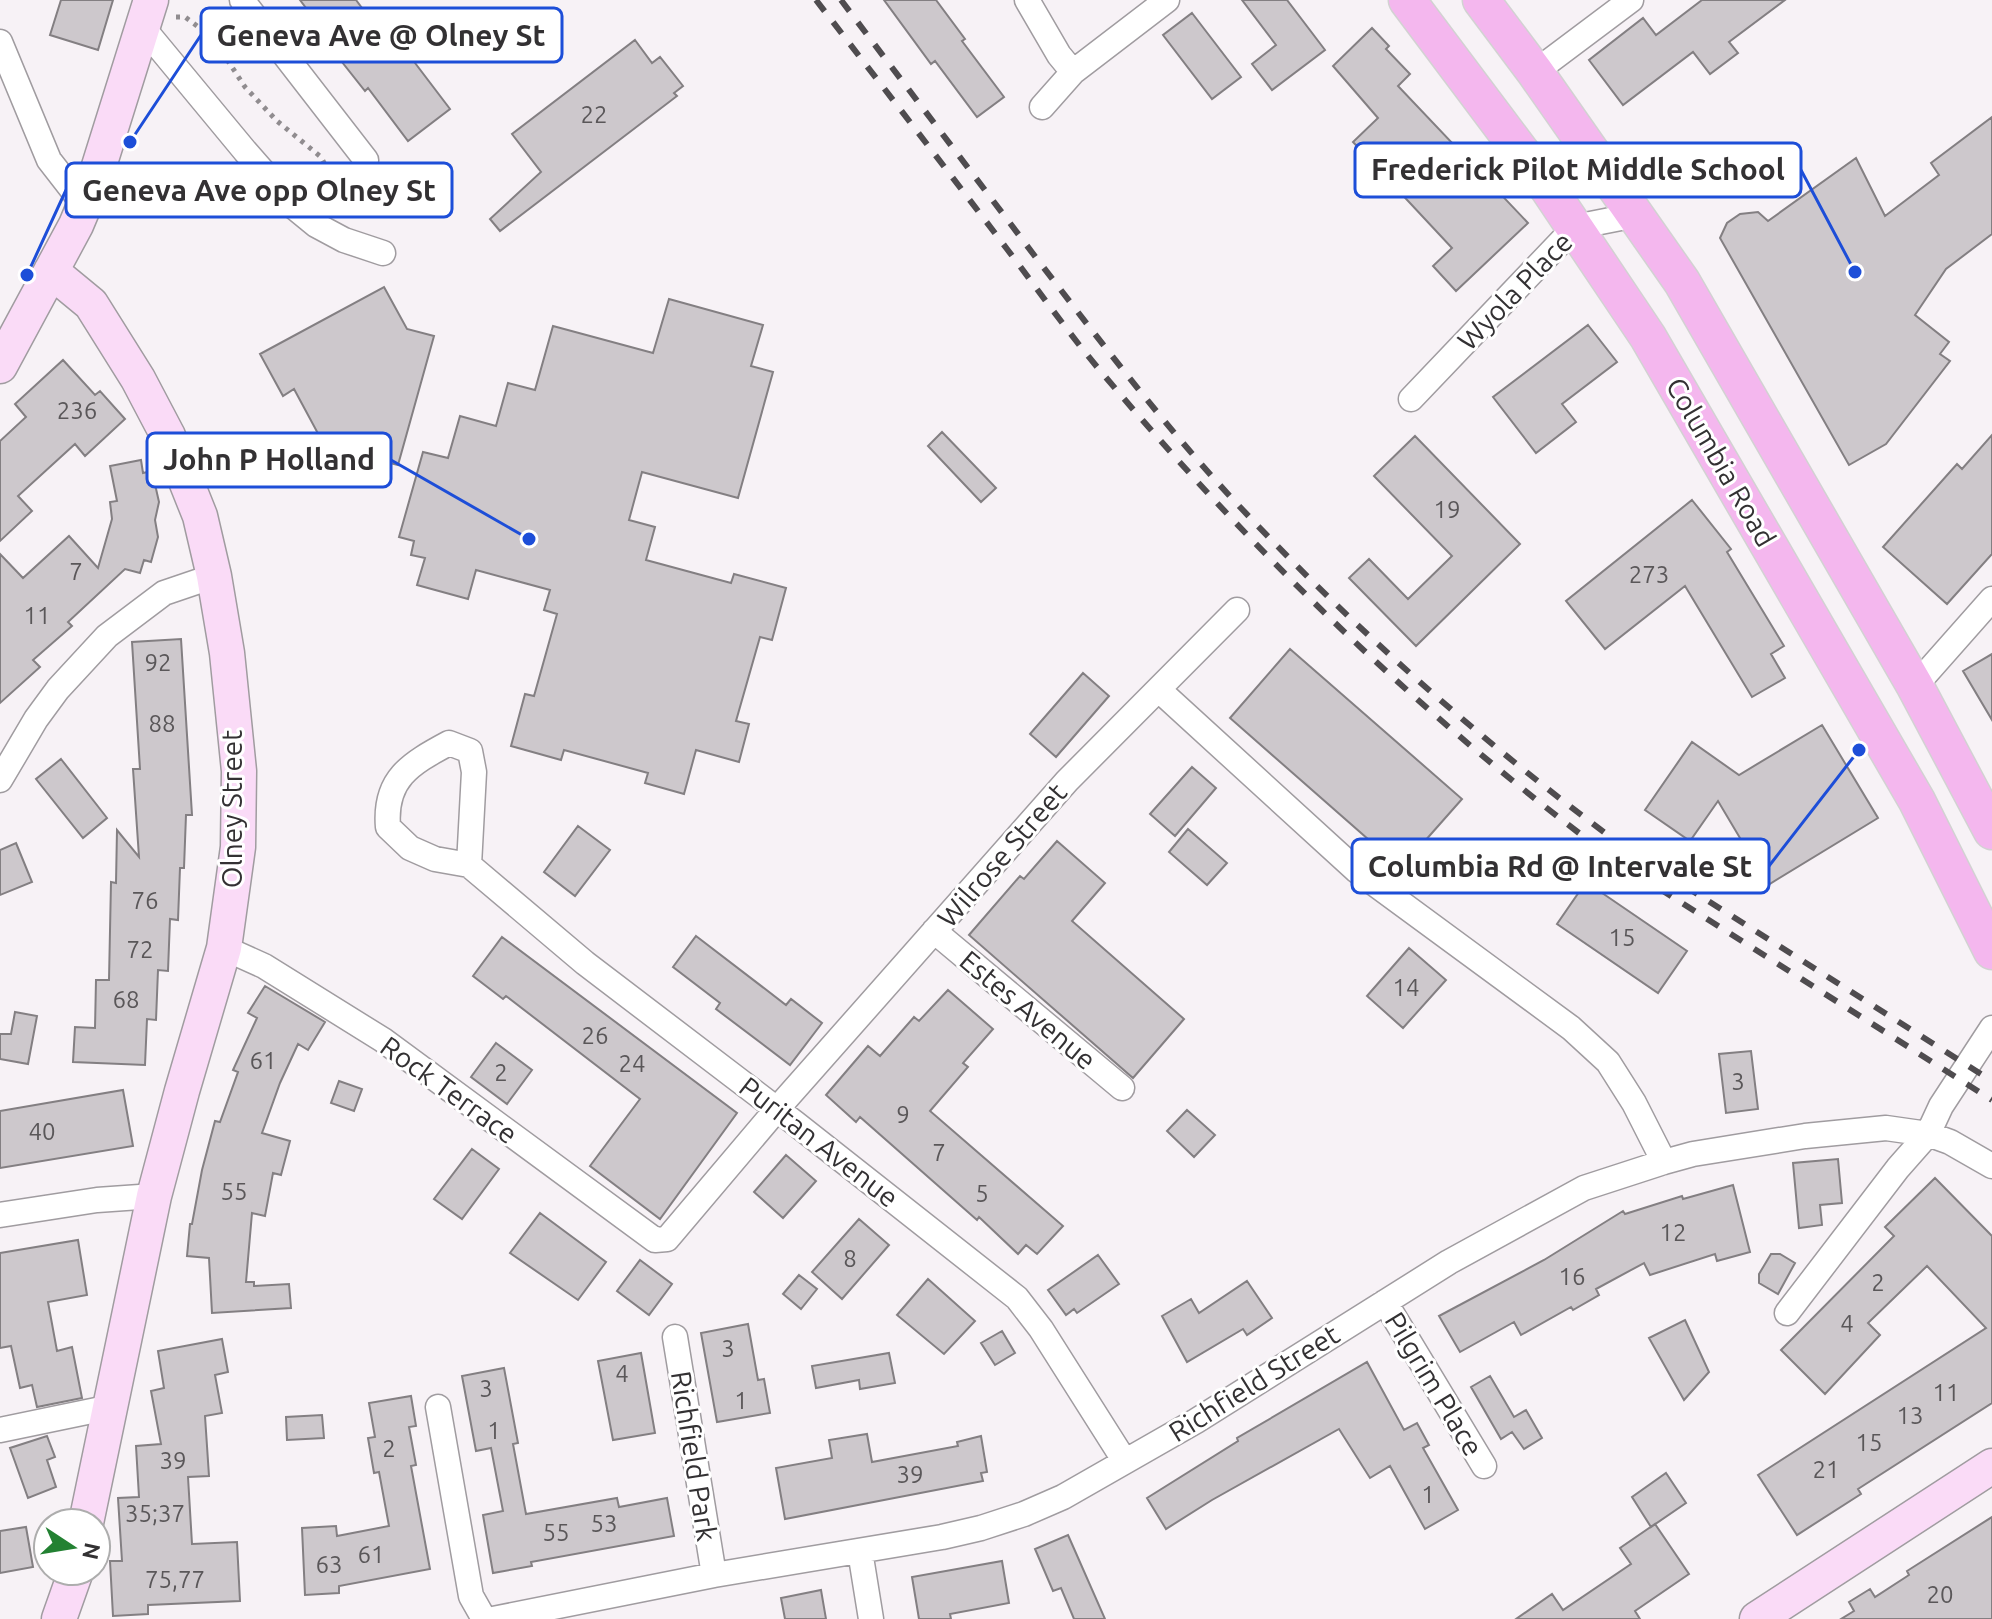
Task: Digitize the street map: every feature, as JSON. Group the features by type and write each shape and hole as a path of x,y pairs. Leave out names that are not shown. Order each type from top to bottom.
{"main road":[{"name":"Columbia Road","path":"1407,0 1575,227 1648,337 1724,463 1917,801 1992,951"},
{"name":"Columbia Road","path":"1481,0 1682,282 1915,686 1992,831"}],"street":[{"path":"242,0 366,160"},
{"path":"1027,0 1059,55 1073,72"},
{"path":"1042,107 1073,72 1167,0"},
{"path":"1535,72 1631,0"},
{"path":"0,366 84,205 157,15"},
{"path":"157,15 254,162 294,207 316,225 344,240 383,253"},
{"path":"0,42 49,160 84,205"},
{"name":"Wyola Place","path":"1411,399 1575,227 1636,215"},
{"name":"Olney Street","path":"51,271 91,304 138,379 168,436 200,516 227,653 239,771 238,847 224,948 154,1196 89,1507"},
{"path":"0,780 36,719 107,636 164,593 214,576"},
{"path":"1915,686 1992,599"},
{"name":"Wilrose Street","path":"667,1239 777,1109 1067,781 1237,610"},
{"path":"1159,690 1356,870 1571,1028 1608,1062 1634,1103 1664,1162"},
{"name":"Puritan Avenue","path":"469,865 474,772 470,751 449,743 409,768 394,785 386,805 388,827 410,848 435,859 469,865 585,963 1017,1298 1041,1329 1124,1460"},
{"name":"Estes Avenue","path":"934,931 1122,1088"},
{"name":"Rock Terrace","path":"224,948 264,966 383,1040 655,1240 667,1239"},
{"path":"1787,1313 1928,1134 1941,1106 1992,1028"},
{"name":"Richfield Street","path":"493,1619 714,1575 942,1537 1024,1514 1063,1497 1196,1421 1449,1262 1584,1188 1664,1162 1693,1154 1805,1136 1886,1128 1928,1134 1950,1142 1992,1166"},
{"path":"0,1215 97,1200 154,1196"},
{"name":"Pilgrim Place","path":"1385,1302 1484,1466"},
{"name":"Richfield Park","path":"675,1337 714,1575"},
{"path":"0,1430 111,1407"},
{"path":"438,1407 471,1596 484,1619"},
{"path":"1757,1619 1992,1466"},
{"path":"860,1551 871,1619"},
{"path":"59,1619 70,1587"}],"path":[{"path":"157,15 185,17 213,38 245,87 277,121 321,157 351,215 364,220"}],"building":[{"path":"61,0 113,0 98,50 50,35"},
{"path":"300,0 356,0 380,32 385,28 394,40 396,38 450,109 408,141 368,88 365,91 342,62 345,60"},
{"path":"884,0 936,0 1004,97 977,117 935,61 931,64"},
{"path":"1242,0 1287,0 1325,50 1272,90 1252,64 1276,45"},
{"path":"1702,0 1785,0 1729,42 1738,53 1710,74 1693,52 1623,105 1589,60 1643,18 1656,35"},
{"path":"1192,13 1241,77 1212,99 1163,35"},
{"path":"1372,28 1389,46 1386,49 1410,74 1398,86 1528,223 1456,291 1433,266 1452,248 1353,142 1378,118 1333,66"},
{"path":"635,40 652,63 660,57 683,86 674,93 677,96 500,231 490,219 541,172 512,134"},
{"path":"1992,117 1992,234 1946,269 1915,315 1949,342 1940,354 1950,361 1886,444 1849,465 1720,238 1727,223 1740,214 1758,212 1768,221 1856,158 1885,216 1939,175 1931,163"},
{"path":"384,287 407,329 434,336 398,465 359,455 336,467 294,389 283,396 260,354"},
{"path":"669,299 763,325 751,366 773,372 738,498 642,472 629,520 655,527 646,560 731,583 734,574 786,588 772,640 760,637 736,721 749,724 739,762 696,750 684,794 645,783 648,773 564,750 561,760 511,746 525,694 534,696 557,614 544,610 550,590 476,570 468,599 417,585 425,558 411,555 414,541 399,537 423,452 448,458 460,416 496,426 508,383 535,390 553,326 653,353"},
{"path":"1588,325 1617,362 1562,404 1576,422 1536,453 1493,397"},
{"path":"63,360 95,395 100,391 125,419 85,456 75,444 18,496 32,511 0,541 0,441 26,417 15,404"},
{"path":"942,432 996,488 981,502 928,446"},
{"path":"1992,435 1992,554 1947,604 1883,547 1957,464 1962,469"},
{"path":"1415,436 1520,544 1416,646 1349,578 1369,559 1408,599 1452,556 1374,476"},
{"path":"141,460 143,473 152,471 159,502 155,520 158,537 151,562 144,560 140,573 125,569 68,622 72,626 33,660 40,667 0,703 0,554 23,578 69,536 98,568 112,519 110,502 117,501 110,466"},
{"path":"1692,500 1731,549 1727,552 1784,646 1771,654 1785,678 1752,697 1685,586 1605,649 1566,601"},
{"path":"181,639 192,815 186,815 178,920 170,919 168,971 158,970 156,1020 147,1019 145,1065 73,1062 75,1027 95,1028 96,980 109,980 111,882 116,883 117,830 139,857 133,769 140,769 132,642"},
{"path":"1290,649 1462,799 1401,868 1230,718"},
{"path":"1992,654 1992,720 1963,671"},
{"path":"1083,673 1109,696 1056,757 1030,734"},
{"path":"1822,725 1878,818 1768,885 1718,801 1690,841 1645,810 1692,742 1739,775"},
{"path":"61,759 107,818 83,838 36,779"},
{"path":"1192,767 1216,788 1175,836 1150,814"},
{"path":"578,826 610,850 575,896 544,872"},
{"path":"1188,829 1227,863 1207,885 1169,852"},
{"path":"1057,841 1105,883 1072,921 1184,1019 1133,1078 969,935 1020,876 1024,879"},
{"path":"16,843 32,882 0,895 0,850"},
{"path":"1586,882 1687,951 1658,993 1557,924"},
{"path":"696,936 786,1005 791,999 822,1023 790,1065 716,1009 720,1003 673,967"},
{"path":"502,937 737,1113 660,1219 590,1166 640,1099 506,996 503,999 473,976"},
{"path":"1409,948 1446,980 1403,1028 1367,996"},
{"path":"265,986 325,1022 308,1050 298,1044 280,1083 262,1133 290,1141 281,1175 273,1173 265,1216 252,1213 246,1282 254,1282 254,1286 289,1284 291,1308 212,1313 209,1258 187,1256 190,1224 215,1121 220,1122 238,1072 233,1070 257,1018 248,1013"},
{"path":"948,990 993,1029 963,1063 968,1067 930,1111 1063,1226 1037,1254 1026,1245 1018,1254 979,1217 977,1220 860,1117 856,1122 826,1095 868,1046 880,1056 914,1017 919,1021"},
{"path":"15,1012 37,1016 28,1064 0,1059 0,1034 11,1034"},
{"path":"496,1043 532,1070 507,1104 471,1077"},
{"path":"1751,1051 1758,1109 1726,1113 1719,1054"},
{"path":"339,1081 362,1089 354,1111 331,1103"},
{"path":"123,1090 133,1146 0,1168 0,1111"},
{"path":"1187,1110 1215,1135 1194,1157 1167,1131"},
{"path":"472,1149 499,1169 462,1219 434,1199"},
{"path":"786,1155 816,1181 783,1218 754,1192"},
{"path":"1838,1159 1842,1203 1820,1205 1822,1225 1799,1228 1793,1163"},
{"path":"1935,1178 1992,1236 1992,1403 1858,1489 1861,1494 1797,1535 1758,1475 1986,1328 1927,1266 1868,1323 1880,1335 1825,1394 1781,1350 1894,1236 1885,1227"},
{"path":"1733,1185 1750,1252 1717,1261 1715,1254 1650,1275 1644,1263 1596,1289 1599,1295 1573,1310 1571,1307 1521,1335 1514,1322 1460,1352 1439,1316 1544,1260 1623,1211 1625,1214 1682,1196 1683,1199"},
{"path":"540,1213 606,1262 578,1300 510,1253"},
{"path":"859,1219 889,1245 842,1299 812,1272"},
{"path":"78,1240 87,1295 48,1302 57,1351 72,1347 82,1398 37,1407 32,1385 20,1388 11,1346 0,1348 0,1253"},
{"path":"1771,1254 1780,1254 1795,1263 1778,1294 1759,1283 1759,1274"},
{"path":"1098,1255 1119,1284 1077,1313 1074,1309 1066,1315 1048,1290"},
{"path":"640,1260 672,1284 649,1315 617,1291"},
{"path":"799,1275 817,1289 801,1309 783,1294"},
{"path":"928,1279 975,1321 944,1354 897,1315"},
{"path":"1247,1281 1272,1318 1247,1335 1243,1329 1187,1362 1162,1316 1191,1299 1199,1313"},
{"path":"1685,1320 1709,1372 1684,1400 1649,1338"},
{"path":"748,1324 758,1380 764,1379 770,1413 717,1422 701,1333"},
{"path":"1002,1331 1015,1353 995,1365 981,1343"},
{"path":"222,1339 228,1372 215,1375 222,1413 205,1416 209,1476 188,1477 192,1544 237,1542 240,1601 148,1605 148,1614 113,1616 112,1561 122,1561 118,1498 139,1497 136,1446 161,1444 151,1391 164,1388 158,1351"},
{"path":"641,1353 655,1433 613,1440 598,1361"},
{"path":"889,1353 895,1383 860,1389 859,1380 816,1388 812,1366"},
{"path":"1367,1362 1404,1430 1417,1423 1429,1445 1423,1448 1458,1510 1425,1529 1390,1466 1370,1478 1339,1429 1166,1529 1147,1498 1238,1441 1237,1438"},
{"path":"504,1368 518,1443 513,1444 526,1514 617,1498 619,1507 667,1498 674,1536 531,1562 532,1566 493,1573 483,1515 503,1511 491,1448 476,1451 462,1376"},
{"path":"1490,1376 1514,1417 1526,1410 1542,1438 1524,1449 1512,1432 1501,1439 1471,1387"},
{"path":"411,1396 416,1426 409,1427 416,1465 411,1466 430,1569 339,1586 339,1593 305,1595 302,1528 336,1526 337,1536 389,1526 379,1472 374,1473 368,1438 375,1437 369,1403"},
{"path":"322,1415 324,1438 287,1440 286,1417"},
{"path":"867,1434 872,1462 958,1446 957,1442 981,1436 987,1472 981,1473 983,1481 785,1519 776,1468 832,1458 829,1440"},
{"path":"47,1436 55,1457 47,1460 56,1487 28,1498 10,1448"},
{"path":"1666,1473 1686,1503 1651,1527 1632,1497"},
{"path":"1992,1517 1992,1619 1841,1619 1854,1611 1849,1602 1870,1589 1875,1597 1909,1575 1907,1571"},
{"path":"1655,1524 1689,1574 1635,1611 1640,1619 1516,1619 1552,1594 1563,1610 1631,1564 1620,1548"},
{"path":"26,1527 32,1567 0,1573 0,1531"},
{"path":"1068,1535 1105,1619 1074,1619 1061,1588 1053,1591 1035,1549"},
{"path":"1002,1561 1009,1603 950,1614 951,1619 919,1619 912,1577"},
{"path":"821,1590 826,1619 785,1619 781,1598"}],"railway":[{"path":"816,0 1103,374 1221,507 1346,634 1479,753 1619,863 1992,1100"},
{"path":"841,0 1160,415 1240,507 1378,644 1475,730 1628,850 1992,1081"}],"place":[{"name":"Geneva Ave @ Olney St","path":"130,142"},
{"name":"Frederick Pilot Middle School","path":"1855,272"},
{"name":"Geneva Ave opp Olney St","path":"27,275"},
{"name":"John P Holland","path":"529,539"},
{"name":"Columbia Rd @ Intervale St","path":"1859,750"}]}
